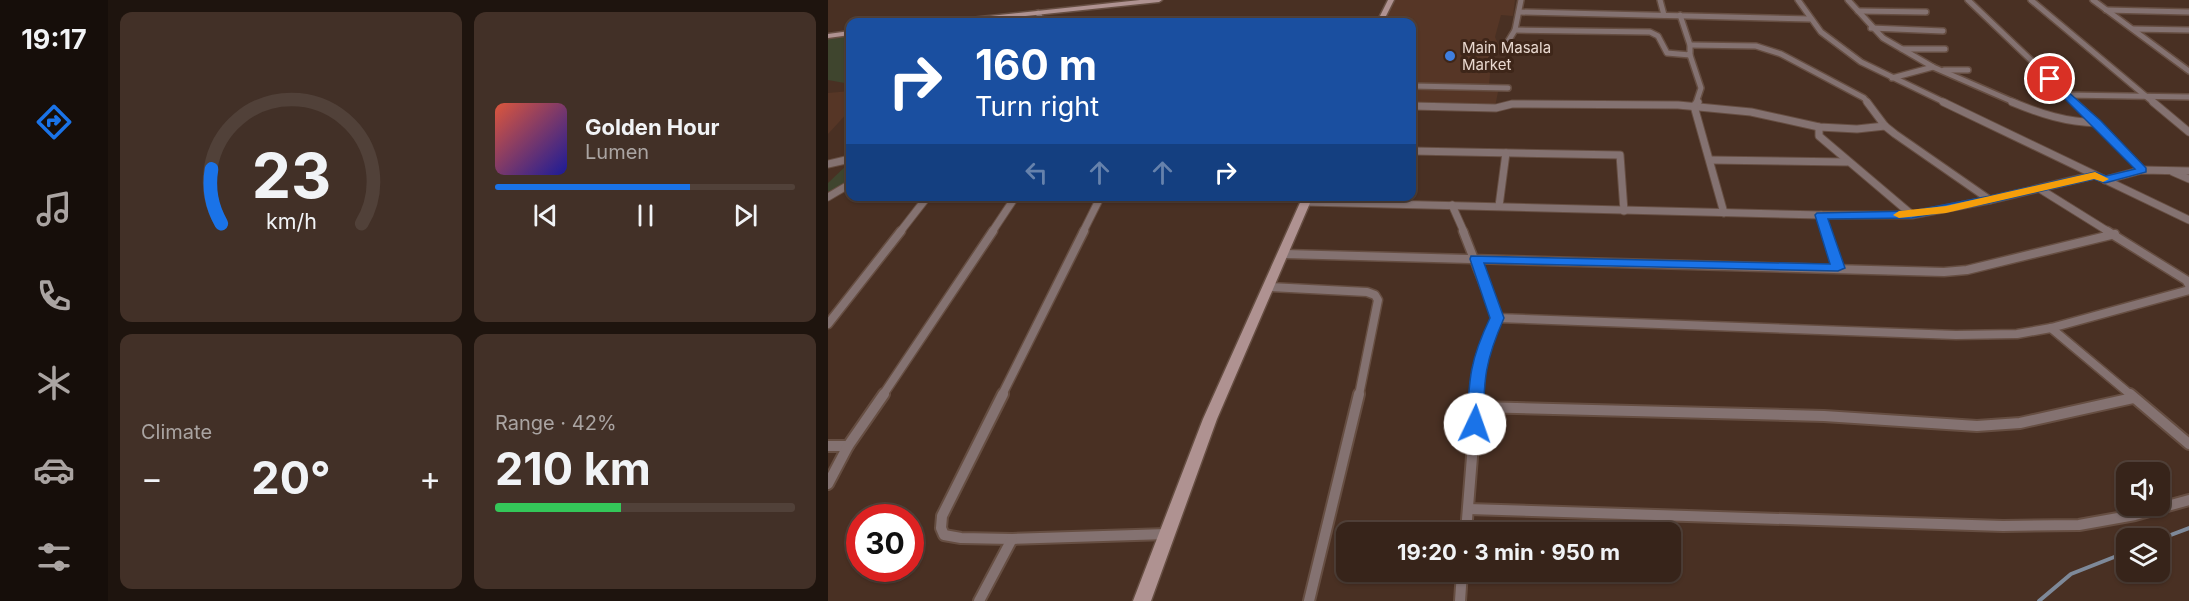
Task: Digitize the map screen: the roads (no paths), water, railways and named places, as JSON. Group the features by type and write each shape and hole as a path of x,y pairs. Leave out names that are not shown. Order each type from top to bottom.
{"street":[{"path":"990,18 1123,2 1159,0"},
{"path":"1382,18 1390,0"},
{"path":"1504,48 1515,30 1521,0"},
{"path":"1660,0 1664,15"},
{"path":"1798,0 1810,19 1844,50 1892,78 2189,220"},
{"path":"1848,0 1871,28 1899,49 1933,67 2041,114 2073,122 2097,123"},
{"path":"1968,0 2097,123 2142,170"},
{"path":"2031,0 2189,132"},
{"path":"2093,0 2189,71"},
{"path":"2106,10 2189,12"},
{"path":"1858,11 1926,12"},
{"path":"1519,12 1810,19"},
{"path":"1038,13 1041,18"},
{"path":"1680,15 1702,91 1699,102 1695,106"},
{"path":"1871,28 1943,30"},
{"path":"2133,29 2187,32"},
{"path":"1515,30 1650,32 1658,36 1667,53 1690,55"},
{"path":"828,36 846,34"},
{"path":"1690,45 1756,46 1781,54 1864,98 1885,126 1990,200"},
{"path":"1899,49 1945,49"},
{"path":"1892,78 1933,67"},
{"path":"1941,70 1968,70"},
{"path":"1416,86 1508,88"},
{"path":"2066,95 2189,97"},
{"path":"1416,106 1496,108 1512,104 1695,106 1751,112 1819,127 1857,129 1885,126"},
{"path":"1695,106 1724,213"},
{"path":"1819,127 1820,136 1847,162 1912,214"},
{"path":"1416,151 1620,155 1624,211"},
{"path":"1498,207 1506,153"},
{"path":"828,164 846,160"},
{"path":"1710,160 1847,162"},
{"path":"2105,180 2142,170 2189,171"},
{"path":"2170,170 2189,179"},
{"path":"1336,201 1624,211 1821,215 1912,214 1990,200 2095,175"},
{"path":"828,197 846,186"},
{"path":"2040,189 2115,234 2186,280 2189,285"},
{"path":"828,324 924,201"},
{"path":"828,484 848,446 1013,201"},
{"path":"1099,201 942,516 941,528 944,535 1012,539 1167,534"},
{"path":"1142,601 1210,419 1307,201"},
{"path":"1452,205 1476,259 1497,318 1483,349 1477,376 1477,407 1467,522"},
{"path":"1821,215 1838,268"},
{"path":"1285,254 1944,272 1967,270 2115,234"},
{"path":"1268,287 1367,292 1375,295 1378,300 1366,365 1309,601"},
{"path":"1497,318 1956,335 2017,334 2051,328 2186,294"},
{"path":"2051,328 2189,444"},
{"path":"1477,407 1824,416 1977,426 2020,423 2133,398"},
{"path":"828,446 848,446"},
{"path":"1468,509 2003,526 2079,525 2135,515 2189,500"},
{"path":"978,601 1012,539"},
{"path":"1460,601 1461,582"}],"waterway":[{"path":"2170,535 2189,528"},
{"path":"2039,601 2071,574 2116,556"}],"place":[{"name":"Main Masala Market","path":"1450,56"}]}
